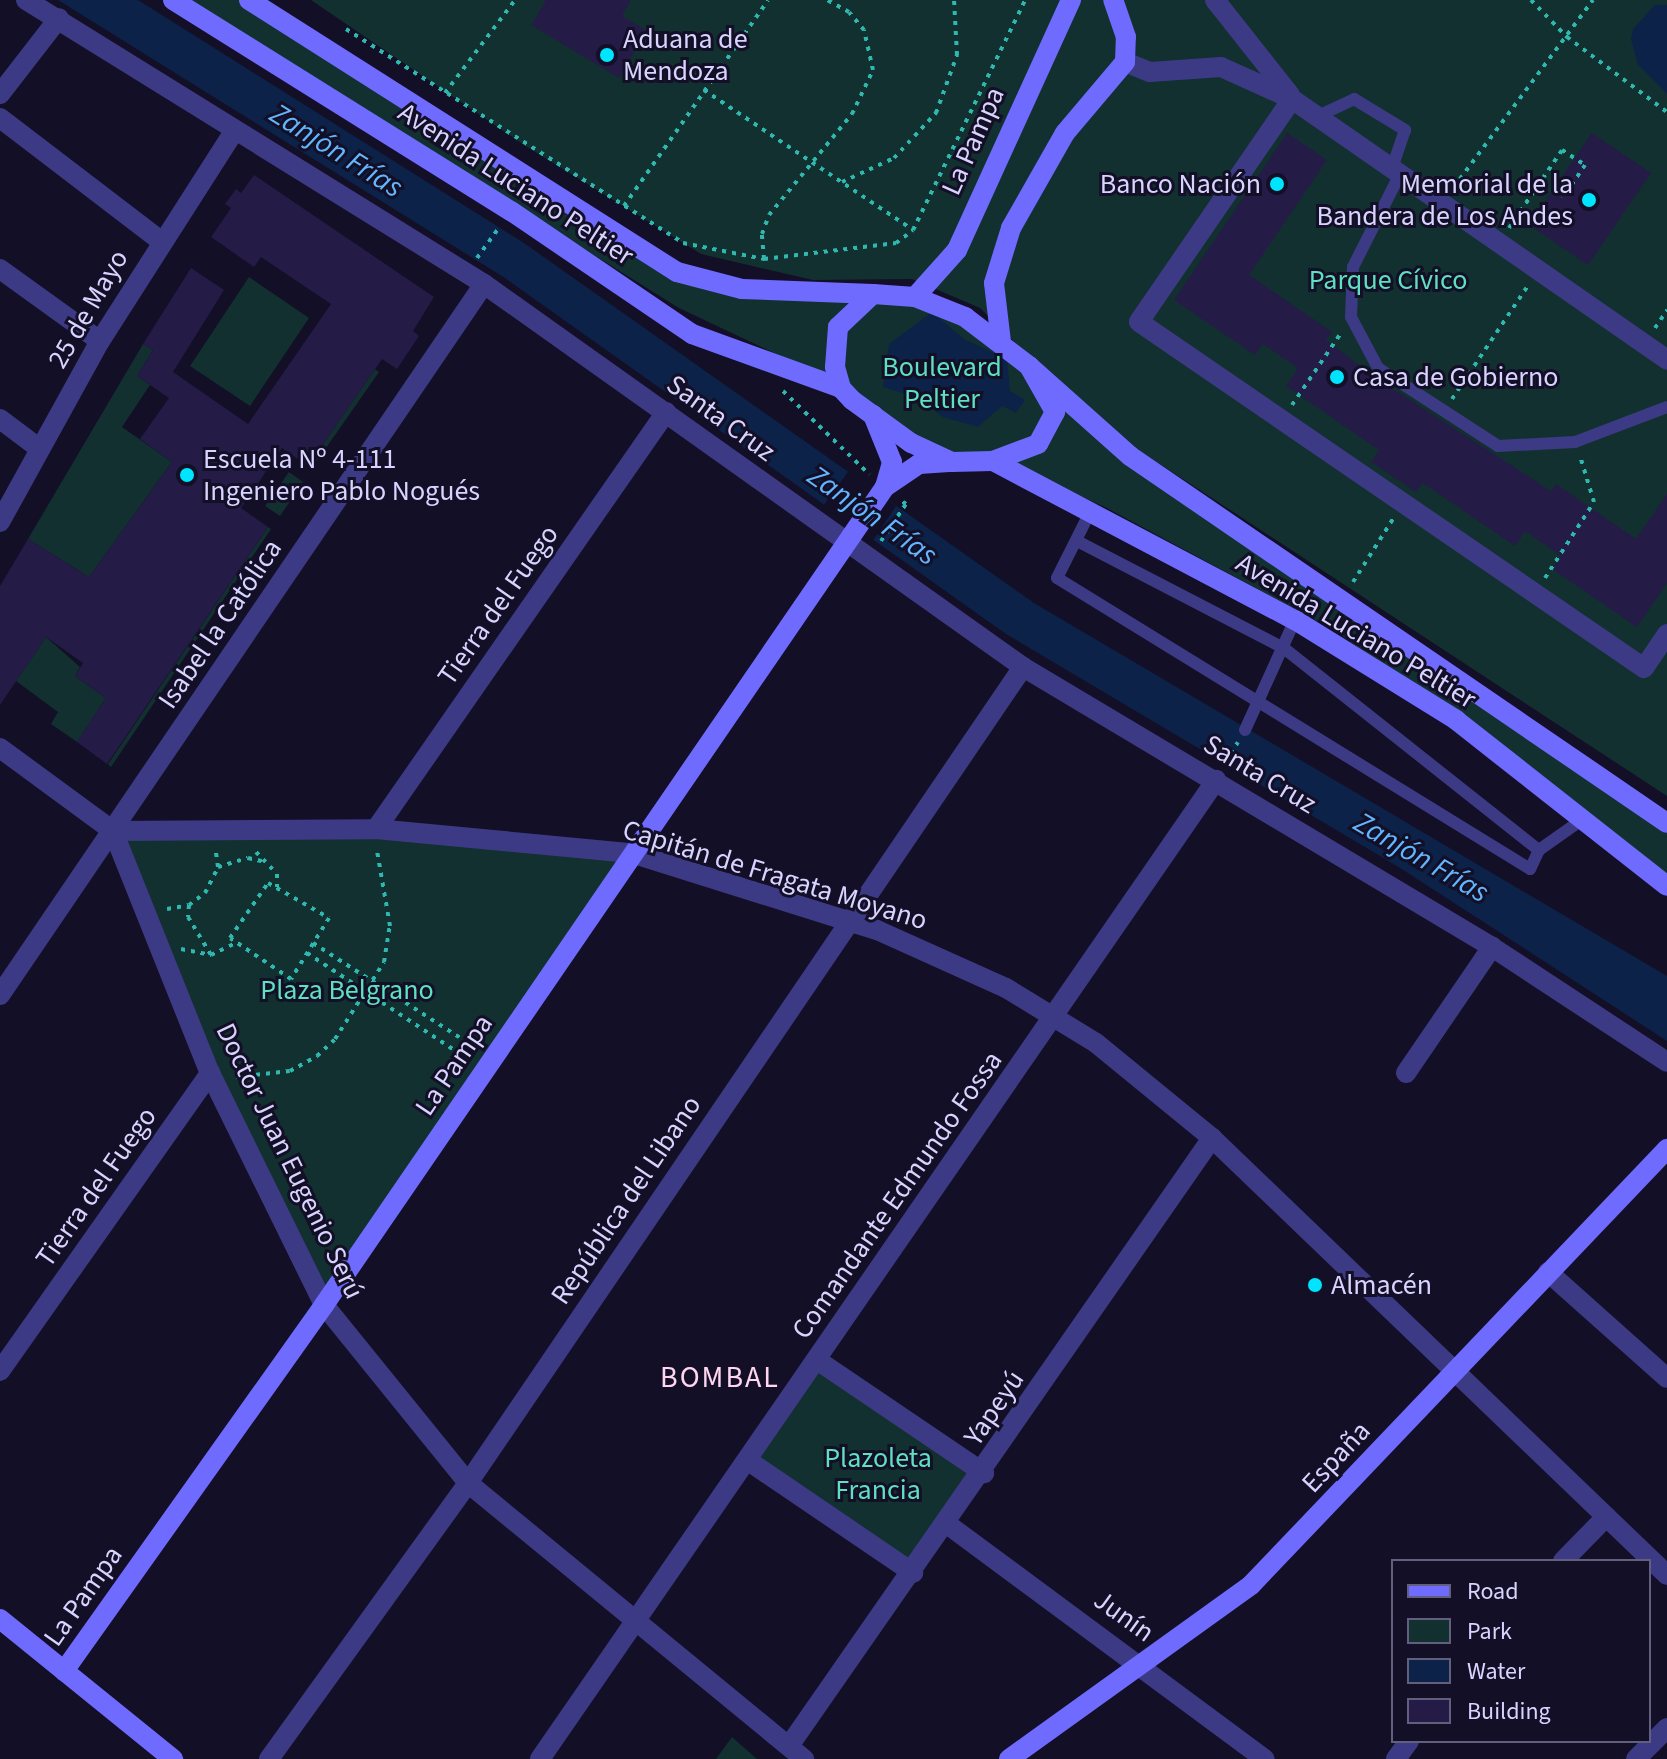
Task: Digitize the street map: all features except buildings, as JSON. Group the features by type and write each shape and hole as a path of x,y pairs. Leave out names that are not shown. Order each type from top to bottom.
{"main road":[{"name":"Avenida Luciano Peltier","path":"173,0 511,211 692,334 841,388"},
{"name":"Avenida Luciano Peltier","path":"249,0 677,272 742,289 873,294"},
{"name":"La Pampa","path":"915,297 957,250 1071,0"},
{"path":"1001,342 994,283 1011,228 1065,133 1125,62 1126,37 1113,0"},
{"path":"873,294 915,297 965,317 1029,366 1051,397 1055,412 1050,428 1038,444 993,461 952,462 911,443 841,388 835,358 838,327 873,294"},
{"name":"Avenida Luciano Peltier","path":"1029,366 1130,456 1343,598 1667,823"},
{"path":"873,415 892,462 882,490"},
{"name":"Avenida Luciano Peltier","path":"993,461 1295,620 1456,720 1667,886"},
{"name":"La Pampa","path":"64,1671 324,1305 882,490 919,464 952,462"},
{"name":"España","path":"1009,1759 1251,1585 1667,1149"},
{"path":"0,1619 173,1759"}],"street":[{"name":"Santa Cruz","path":"26,0 484,284 666,412 851,536 1023,667 1220,773 1667,1062"},
{"path":"1215,0 1292,99"},
{"path":"0,94 59,18"},
{"path":"1125,62 1150,72 1221,67 1292,99 1667,360"},
{"path":"1292,99 1139,322 1644,668 1667,634"},
{"path":"0,118 161,241"},
{"name":"25 de Mayo","path":"0,522 100,341 161,241 235,130"},
{"path":"0,269 100,341"},
{"name":"Isabel la Católica","path":"0,995 484,284"},
{"name":"Tierra del Fuego","path":"374,835 666,412"},
{"path":"0,419 40,449"},
{"name":"República del Libano","path":"269,1759 468,1483 1023,667"},
{"path":"0,748 113,831"},
{"name":"Comandante Edmundo Fossa","path":"540,1759 1220,773"},
{"name":"Capitán de Fragata Moyano","path":"113,831 374,835 631,853 849,921 930,952 1055,1015 1212,1138 1650,1559"},
{"name":"Doctor Juan Eugenio Serú","path":"113,831 217,1076 324,1305 468,1483 796,1752"},
{"path":"1406,1073 1492,947"},
{"name":"Tierra del Fuego","path":"0,1371 217,1076"},
{"name":"Yapeyú","path":"796,1752 913,1573 1212,1138"},
{"path":"1548,1272 1667,1378"},
{"path":"817,1360 984,1473"},
{"path":"747,1460 913,1573"},
{"path":"1565,1559 1606,1517"},
{"name":"Junín","path":"947,1524 1142,1663 1265,1759"},
{"name":"Capitán de Fragata Moyano","path":"1651,1560 1667,1575"},
{"path":"1636,1759 1667,1728"}],"lane":[{"path":"1318,116 1354,99 1405,130 1396,171 1353,267 1351,317 1378,368 1498,446 1575,442 1667,407"},
{"path":"1089,514 1057,578 1261,704 1530,869 1539,850 1583,819"},
{"path":"1077,541 1285,649 1539,850"},
{"path":"1245,730 1261,704 1295,620"}],"path":[{"path":"445,93 515,0"},
{"path":"624,206 768,0"},
{"path":"764,259 762,234 769,215 852,114 873,70 864,30 849,12 827,0"},
{"path":"841,182 894,158 936,113 957,55 954,0"},
{"path":"346,29 683,243 764,259 896,243 913,230 1025,0"},
{"path":"1531,0 1567,37 1667,112"},
{"path":"1442,203 1593,0"},
{"path":"704,90 913,230"},
{"path":"1516,215 1562,150 1585,165 1563,198"},
{"path":"476,260 499,227"},
{"path":"1444,411 1538,270"},
{"path":"1282,420 1351,317"},
{"path":"1534,594 1594,502 1575,442"},
{"path":"1343,598 1403,503"},
{"path":"878,546 906,504"},
{"path":"1220,773 1245,730"},
{"path":"217,1076 290,1071 317,1056 335,1039 365,993 390,941 385,885 374,835"},
{"path":"157,909 189,905 205,893 218,867 212,842"},
{"path":"248,846 277,874 277,888"},
{"path":"218,867 248,858 267,862"},
{"path":"268,883 329,918 291,979 236,943 230,938 268,883"},
{"path":"189,905 188,917 211,955"},
{"path":"177,961 172,946 211,955 236,943"},
{"path":"313,943 483,1053"},
{"path":"307,953 475,1064"},
{"path":"427,1032 434,1021"}],"green space":[{"name":"Boulevard Peltier","path":"184,0 242,0 676,277 914,300 963,321 1022,370 1667,831 1667,883 1509,753 1332,629 1105,507 993,458 953,459 911,438 844,386 679,308"},
{"name":"Parque Cívico","path":"311,0 1667,0 1667,796 1140,451 1041,368 980,308 912,279 813,280 701,254 524,145"},
{"path":"249,277 309,318 250,406 190,366"},
{"path":"143,344 153,350 137,376 150,385 122,427 172,462 89,577 28,539"},
{"path":"375,369 379,372 312,468 308,466"},
{"path":"289,472 303,482 280,516 265,506"},
{"path":"268,527 271,529 111,767 108,764"},
{"path":"46,637 80,667 75,676 106,698 77,742 51,724 58,712 16,681"},
{"name":"Plaza Belgrano","path":"375,835 622,858 326,1295 217,1077 121,836"},
{"name":"Plazoleta Francia","path":"817,1360 984,1473 913,1573 747,1460"},
{"path":"732,1737 757,1759 716,1759"}],"water":[{"name":"Zanjón Frías","path":"58,0 138,0 524,243 1034,603 1667,976 1667,1041 1397,866 1006,634 505,278"},
{"path":"1655,5 1667,5 1667,94 1638,65 1631,39 1633,29"},
{"path":"932,312 964,339 1007,359 1010,391 1025,400 1016,413 1002,406 978,427 943,417 918,398 883,387 889,344"}],"pier":[{"path":"848,472 896,506 872,542 823,506"}],"place":[{"name":"Aduana de Mendoza","path":"607,55"},
{"name":"Banco Nación","path":"1277,184"},
{"name":"Memorial de la Bandera de Los Andes","path":"1589,200"},
{"name":"Casa de Gobierno","path":"1337,377"},
{"name":"Escuela Nº 4-111 Ingeniero Pablo Nogués","path":"187,475"},
{"name":"Almacén","path":"1315,1285"}],"district":[{"name":"BOMBAL","path":"720,1378"}]}
